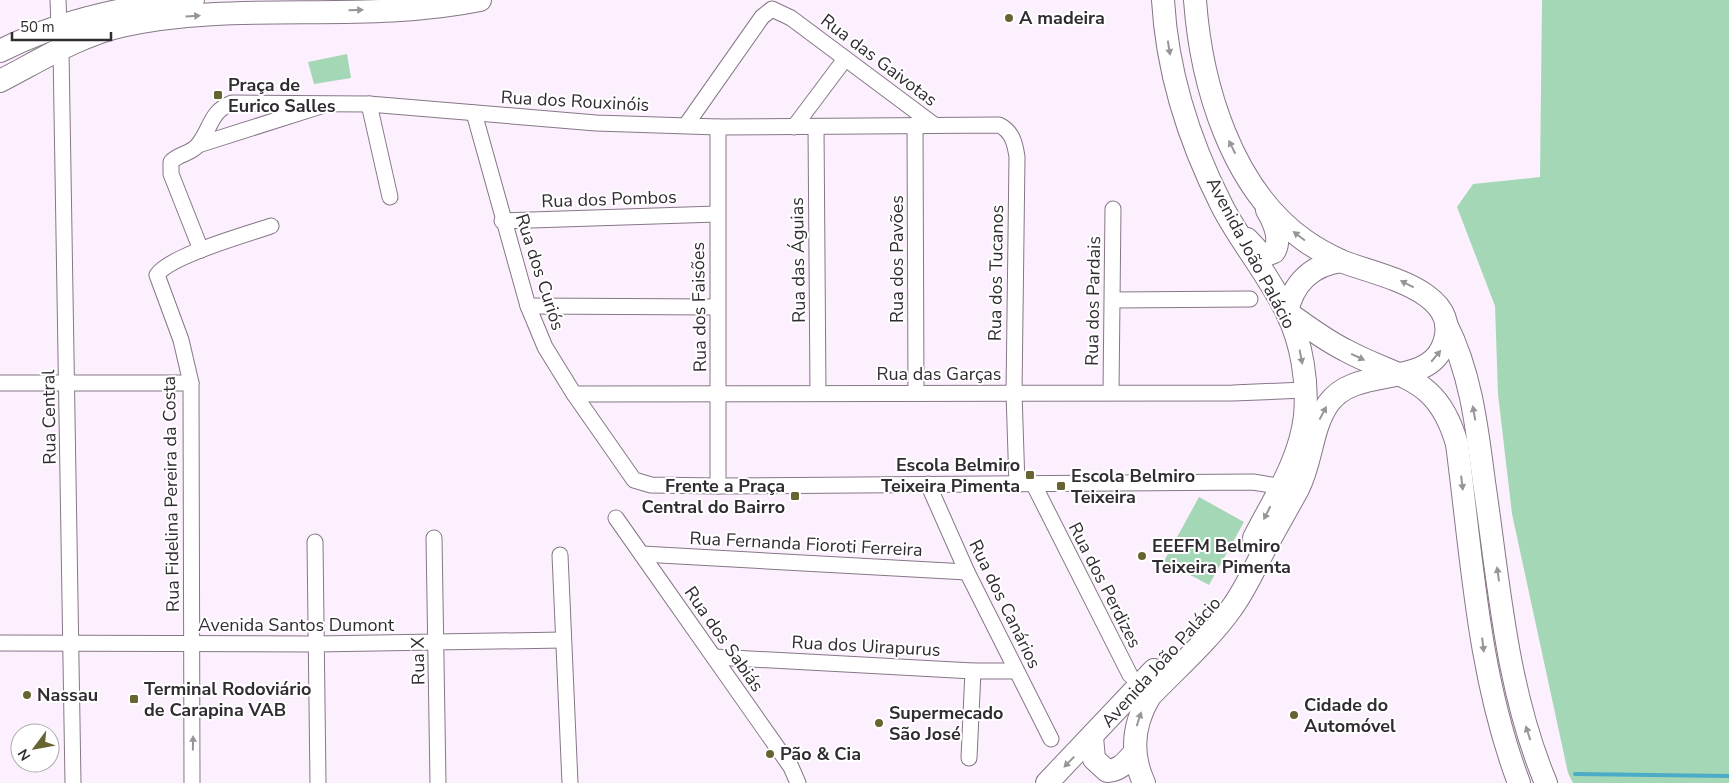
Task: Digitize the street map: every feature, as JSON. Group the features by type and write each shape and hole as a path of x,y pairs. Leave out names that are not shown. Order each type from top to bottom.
{"main road":[{"path":"0,50 59,26 113,11 193,0"},
{"path":"0,81 100,32 146,21 220,15 418,8 480,0"},
{"name":"Avenida João Palácio","path":"1144,783 1135,752 1139,717 1150,696 1230,611 1289,488 1305,416 1305,390 1301,356 1287,312 1223,206 1203,162 1180,97 1171,62 1163,0"},
{"name":"Avenida João Palácio","path":"1047,783 1221,597 1289,488 1310,460 1319,422 1331,399 1352,384 1424,367 1437,357 1442,350 1446,333 1442,316 1432,300 1417,289 1388,276 1341,261 1317,248 1289,228 1256,190 1232,148 1213,98 1201,50 1195,0"},
{"path":"1223,206 1256,251 1263,256 1269,255 1276,249 1278,240 1273,220 1256,190"},
{"path":"1341,261 1321,266 1304,277 1293,293 1287,312 1345,350 1416,382 1432,395 1445,413 1454,433 1484,657 1498,720 1519,783"},
{"path":"1442,316 1455,341 1470,391 1510,660 1526,725 1545,781"},
{"path":"1092,737 1094,759 1107,770 1116,770 1135,752"}],"street":[{"path":"58,0 59,26"},
{"name":"Rua das Gaivotas","path":"686,125 762,17 772,8 783,12 933,124"},
{"name":"Rua Central","path":"61,50 68,383 73,783"},
{"path":"794,127 845,59"},
{"name":"Rua dos Rouxinóis","path":"201,250 171,174 171,162 198,145 216,112 232,103 369,104 596,123 718,127 988,124 1004,127"},
{"path":"198,145 332,103"},
{"path":"369,104 390,197"},
{"name":"Rua dos Curiós","path":"474,113 502,221 528,306 546,347 574,394 634,480 651,485 718,486"},
{"name":"Rua dos Pavões","path":"915,124 916,392"},
{"name":"Rua dos Faisões","path":"718,127 718,486"},
{"name":"Rua das Águias","path":"816,127 818,393"},
{"name":"Rua dos Tucanos","path":"1004,127 1014,140 1017,157 1014,393 1017,484"},
{"name":"Rua dos Pardais","path":"1111,392 1114,300 1113,209"},
{"name":"Rua dos Pombos","path":"502,221 717,214"},
{"name":"Rua Fidelina Pereira da Costa","path":"192,783 194,703 191,644 193,487 191,383 181,340 157,275 167,266 201,250 271,226"},
{"path":"1114,300 1250,299"},
{"path":"528,306 717,307"},
{"path":"0,383 191,383"},
{"name":"Rua das Garças","path":"574,394 1233,393 1305,390"},
{"path":"718,486 1234,482 1289,488"},
{"name":"Rua dos Canários","path":"928,484 967,572 1051,739"},
{"name":"Rua dos Perdizes","path":"1034,485 1130,675"},
{"name":"Rua dos Sabiás","path":"616,518 790,767 798,783"},
{"name":"Rua X","path":"434,538 438,783"},
{"path":"315,542 318,783"},
{"name":"Rua Fernanda Fioroti Ferreira","path":"642,554 967,572"},
{"path":"560,555 570,783"},
{"name":"Avenida Santos Dumont","path":"0,643 316,644 563,640"},
{"name":"Rua dos Uirapurus","path":"714,657 973,671 1016,671"},
{"path":"969,758 973,671"}],"green space":[{"path":"1542,0 1729,0 1729,783 1573,783 1568,773 1512,514 1498,394 1495,306 1457,207 1473,184 1540,177"},
{"path":"347,54 351,78 314,84 308,62"},
{"path":"1199,497 1244,522 1209,585 1164,561"}],"waterway":[{"path":"1575,774 1729,776"}],"place":[{"name":"A madeira","path":"1009,18"},
{"name":"Praça de Eurico Salles","path":"218,95"},
{"name":"Escola Belmiro Teixeira Pimenta","path":"1030,475"},
{"name":"Escola Belmiro Teixeira","path":"1061,486"},
{"name":"Frente a Praça Central do Bairro","path":"795,496"},
{"name":"EEEFM Belmiro Teixeira Pimenta","path":"1142,556"},
{"name":"Nassau","path":"27,695"},
{"name":"Terminal Rodoviário de Carapina VAB","path":"134,699"},
{"name":"Cidade do Automóvel","path":"1294,715"},
{"name":"Supermecado São José","path":"879,723"},
{"name":"Pão & Cia","path":"770,754"}]}
